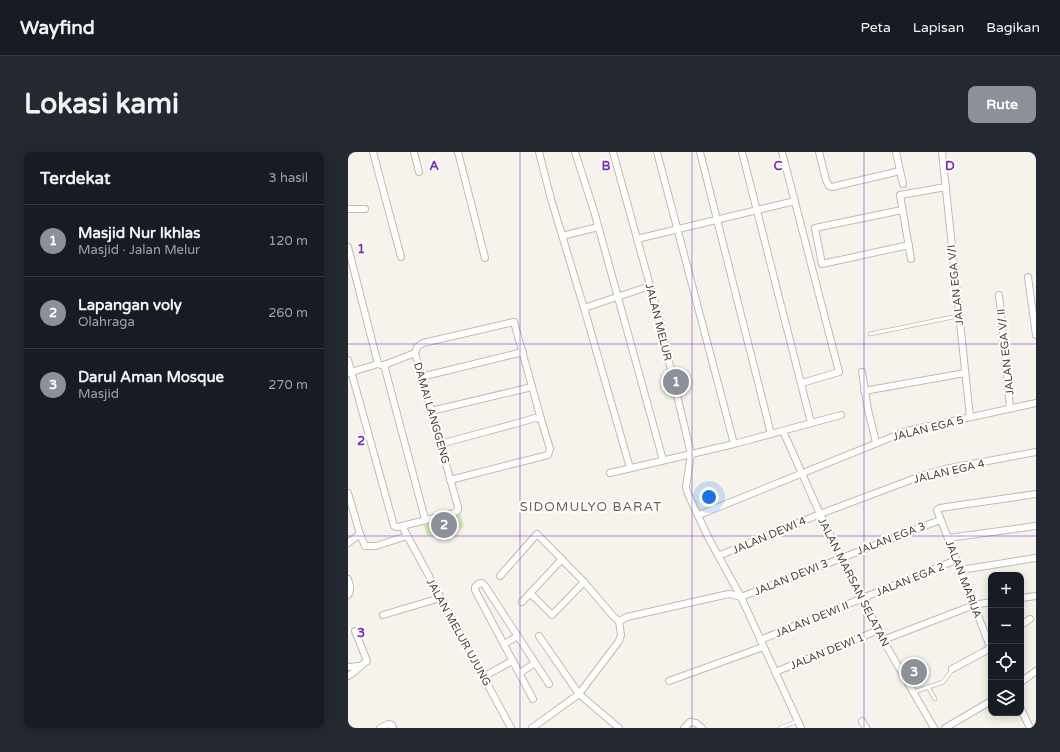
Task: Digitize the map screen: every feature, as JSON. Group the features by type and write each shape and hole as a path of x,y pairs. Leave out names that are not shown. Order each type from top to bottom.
{"street":[{"path":"373,152 401,257"},
{"path":"414,152 419,172"},
{"path":"458,152 485,258"},
{"path":"539,152 551,199 630,468"},
{"path":"575,152 598,227 662,460"},
{"name":"JALAN MELUR","path":"613,152 650,286 691,454 686,487 688,494 718,556 741,597 774,672 801,728"},
{"path":"657,152 734,444"},
{"path":"700,152 771,434"},
{"path":"742,152 812,423"},
{"path":"782,152 839,372 802,383"},
{"path":"819,152 826,180 829,186 832,187 900,172"},
{"path":"896,152 903,184"},
{"name":"JALAN EGA V/I","path":"942,152 964,373 970,417"},
{"path":"911,259 900,195 946,187"},
{"path":"637,239 795,201"},
{"path":"348,209 365,209"},
{"path":"902,210 815,228 822,264 908,245"},
{"path":"562,236 598,227"},
{"path":"348,247 425,519"},
{"path":"1028,277 1036,335"},
{"path":"584,308 650,286"},
{"name":"JALAN EGA V/ II","path":"999,295 1010,408"},
{"path":"415,353 418,347 423,343 514,322 550,449 548,455 450,480"},
{"path":"422,377 523,352"},
{"name":"DAMAI LANGGENG","path":"350,372 381,365 415,353 458,510 454,513 425,519 402,526"},
{"path":"348,360 350,372 394,526 397,528 402,526"},
{"path":"862,372 864,392 876,442"},
{"path":"864,392 964,373"},
{"path":"431,411 532,387"},
{"name":"JALAN EGA 5","path":"699,515 802,474 876,442 913,429 1036,403"},
{"path":"610,473 734,444 841,416"},
{"path":"440,444 535,418 541,419"},
{"name":"JALAN MARSAN SELATAN","path":"783,431 820,514 883,640 934,728"},
{"name":"JALAN EGA 4","path":"820,514 933,472 1036,452"},
{"path":"348,493 365,546 376,546 406,536"},
{"name":"JALAN MARIJA","path":"989,644 937,512 938,509 1036,494"},
{"name":"JALAN DEWI 4","path":"718,556 820,514"},
{"name":"JALAN EGA 3","path":"842,557 940,520"},
{"name":"JALAN MELUR UJUNG","path":"402,526 406,536 511,728"},
{"path":"948,538 1036,526"},
{"path":"348,543 360,534"},
{"path":"500,576 537,534 584,582 613,616 619,620 621,635 619,641 579,694 532,728"},
{"name":"JALAN DEWI 3","path":"741,597 842,557"},
{"path":"960,570 1036,558"},
{"path":"522,602 562,559"},
{"name":"JALAN EGA 2","path":"863,598 956,560"},
{"path":"348,579 350,593 348,595"},
{"path":"530,594 552,615 584,582"},
{"path":"533,699 475,590 475,587 478,584 482,583 485,586 549,684"},
{"path":"619,620 724,595 730,594 741,597"},
{"path":"1024,598 1036,596"},
{"path":"383,614 440,598"},
{"name":"JALAN DEWI II","path":"760,640 863,598"},
{"path":"883,640 974,604 988,602"},
{"path":"1024,623 1030,618"},
{"name":"JALAN DEWI 1","path":"774,672 879,630"},
{"path":"348,676 367,661 354,631"},
{"path":"504,644 518,636"},
{"path":"539,636 579,694 619,728"},
{"path":"669,681 763,647"},
{"path":"952,669 988,651"},
{"path":"483,677 512,661"},
{"path":"520,673 535,663"},
{"path":"348,667 359,666"},
{"path":"1024,680 1036,671"},
{"path":"945,728 988,703"},
{"path":"1024,715 1030,728"},
{"path":"862,721 866,728"},
{"path":"684,728 690,722 696,723 702,728"},
{"path":"380,728 388,724 392,725 393,728"}],"lane":[{"path":"870,334 958,316"},
{"path":"914,692 943,682 952,669"},
{"path":"928,687 936,699"},
{"path":"780,728 798,721"}],"green space":[{"path":"461,514 464,527 427,536 423,522"}],"place":[{"name":"Masjid Nur Ikhlas","path":"676,382"},
{"name":"Lapangan voly","path":"444,525"},
{"name":"Darul Aman Mosque","path":"914,672"}],"district":[{"name":"SIDOMULYO BARAT","path":"591,506"}]}
